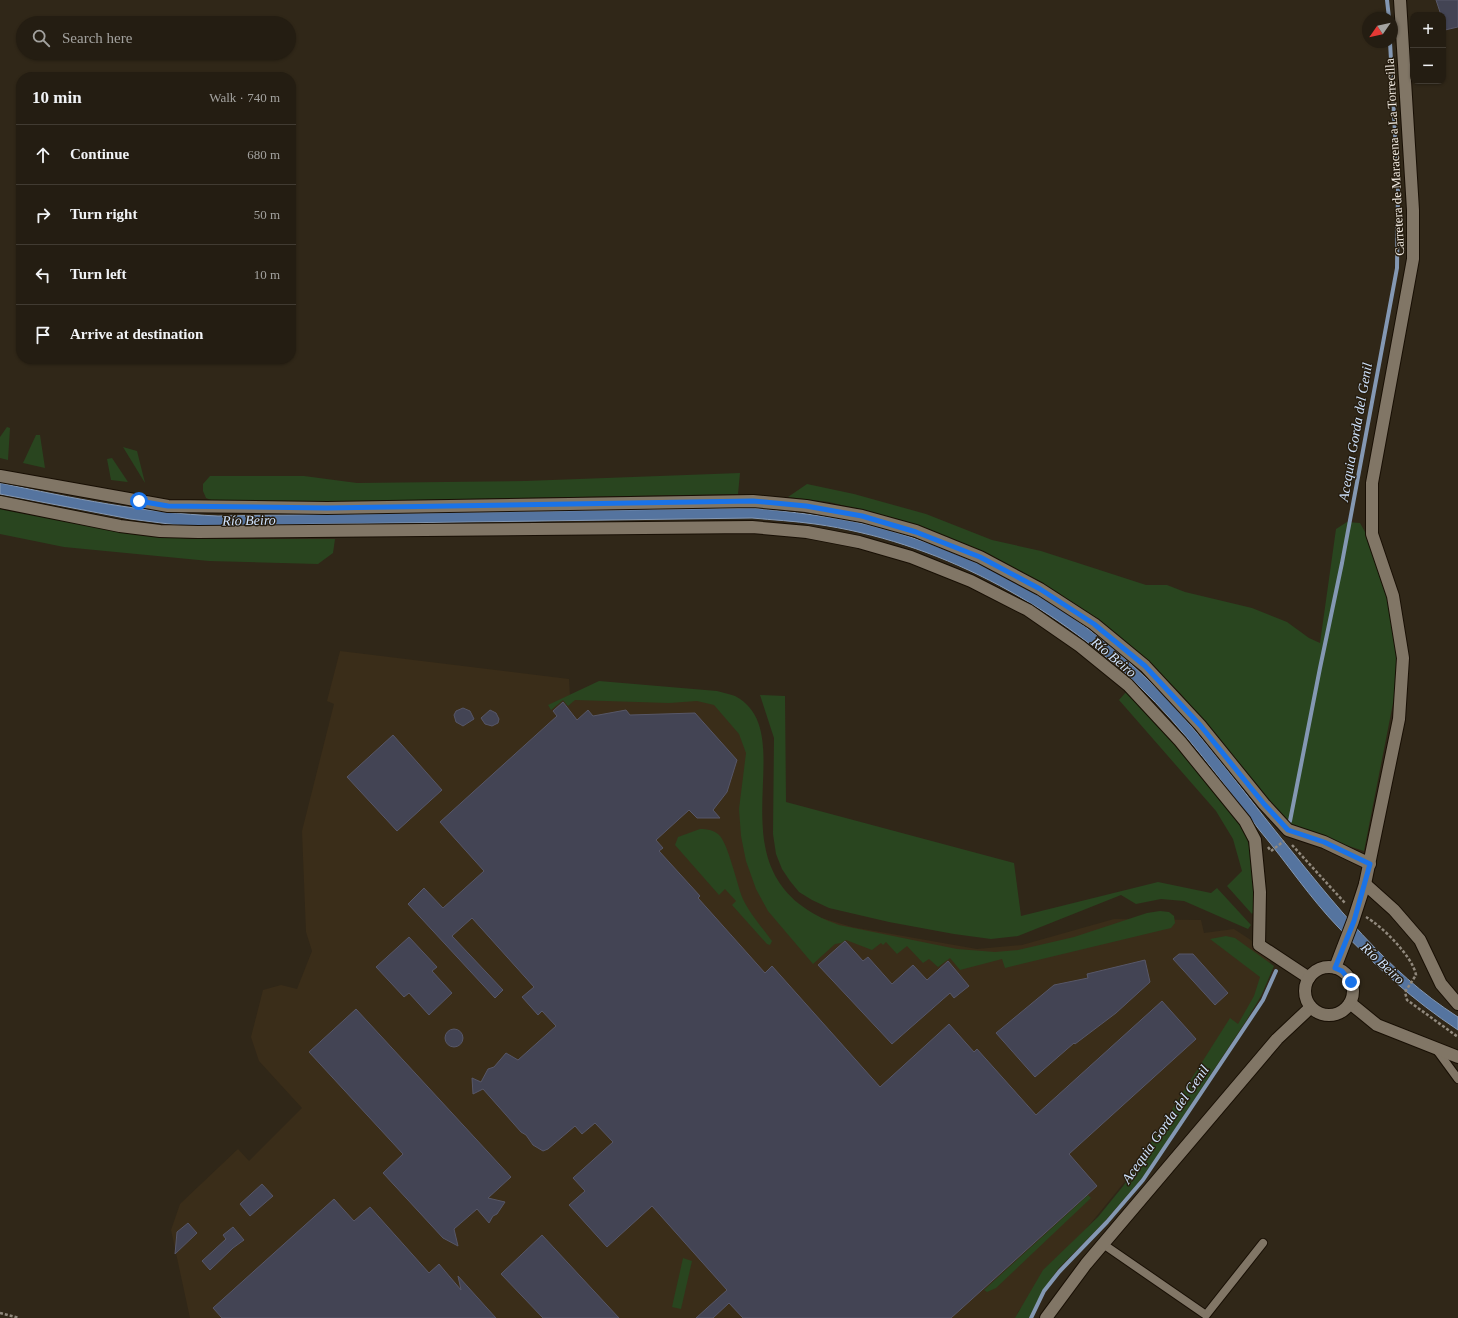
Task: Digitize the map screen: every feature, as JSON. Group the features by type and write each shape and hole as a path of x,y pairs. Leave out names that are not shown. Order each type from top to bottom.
{"street":[{"name":"Carretera de Maracena a La Torrecilla","path":"1335,968 1346,937 1354,921 1370,864 1399,718 1403,658 1393,596 1372,534 1372,483 1413,259 1413,210 1400,0"},
{"path":"0,476 168,506 327,508 753,501 806,506 862,516 916,532 980,557 1040,589 1094,624 1145,666 1200,725 1264,804 1288,830 1324,842 1370,864"},
{"path":"0,502 120,526 160,531 198,532 752,527 807,532 859,542 911,557 971,581 1028,610 1080,646 1128,685 1180,741 1245,821 1255,840 1260,892 1259,945 1309,978"},
{"path":"1364,884 1394,910 1420,940 1441,984 1458,1004"},
{"path":"1335,968 1342,971 1351,982 1353,989 1350,1003 1339,1014 1331,1016 1324,1015 1311,1007 1305,993 1309,978 1321,969 1335,968"},
{"path":"1350,1003 1377,1025 1458,1057"},
{"path":"1046,1318 1086,1264 1277,1039 1311,1007"}],"lane":[{"path":"1435,1048 1458,1079"},
{"path":"1103,1244 1206,1315 1263,1243"}],"path":[{"path":"1266,845 1271,851 1285,839"},
{"path":"1413,981 1405,992 1407,1000 1458,1037"},
{"path":"0,1313 19,1318"}],"shaded area":[{"path":"340,651 569,679 570,696 715,694 754,717 758,726 760,735 763,851 773,876 788,898 808,914 852,927 977,949 1022,945 1114,919 1201,920 1204,933 1234,929 1272,954 1263,986 1252,1008 1177,1118 1018,1312 1016,1318 190,1318 171,1230 180,1204 238,1149 249,1161 302,1108 259,1061 251,1037 263,990 281,985 297,989 312,951 306,932 302,831 334,704 327,701"}],"green space":[{"path":"7,427 10,428 8,460 0,458 0,437"},
{"path":"36,435 40,435 45,468 23,463"},
{"path":"123,447 137,451 145,483"},
{"path":"112,458 128,482 111,480 107,459"},
{"path":"740,473 738,494 308,502 216,502 206,498 203,491 203,484 210,476 304,476 357,483 525,481"},
{"path":"807,484 854,494 926,514 992,540 1041,551 1146,585 1167,585 1185,592 1252,608 1287,622 1309,638 1320,643 1336,529 1347,522 1360,523 1370,541 1389,601 1396,644 1396,688 1364,851 1292,828 1237,764 1180,693 1117,634 1057,592 987,553 898,519 829,502 788,497"},
{"path":"0,508 106,529 189,539 335,539 333,553 318,564 209,561 64,547 0,534"},
{"path":"599,681 717,691 735,696 755,715 762,741 762,807 764,841 774,874 798,903 839,925 957,949 995,952 1018,950 1074,937 1147,913 1160,911 1169,912 1174,916 1175,923 1171,928 1005,968 1002,959 960,970 950,958 938,967 929,959 923,963 907,946 897,954 886,942 883,945 881,943 872,950 846,940 835,944 813,964 768,911 756,889 746,861 741,836 739,809 746,753 739,734 714,705 697,701 669,703 575,700 568,706 563,700 551,710 548,705"},
{"path":"1127,691 1163,730 1233,814 1246,835 1252,857 1255,910 1252,914 1227,886 1242,871 1233,839 1216,811 1119,700"},
{"path":"760,695 785,696 786,802 1014,863 1021,916 1158,882 1211,893 1217,888 1251,925 1248,929 1184,901 1161,899 1136,904 1121,895 1018,936 991,939 889,922 829,908 799,892 782,869 776,854 773,834 774,738"},
{"path":"700,829 716,832 720,836 729,856 742,897 752,914 772,941 770,945 767,944 732,905 736,901 725,889 719,895 675,845 678,837"},
{"path":"1226,936 1235,938 1274,966 1261,996 1143,1177 1105,1221 1058,1269 1041,1294 1029,1318 1015,1318 1043,1270 1098,1217 1124,1185 1230,1018 1238,1024 1254,996 1260,977 1210,939"},
{"path":"1088,1195 1091,1198 996,1288 987,1292 984,1290"},
{"path":"683,1258 692,1261 681,1309 672,1307"}],"water":[{"name":"Río Beiro","path":"0,483 135,508 163,512 218,516 753,508 840,519 869,525 945,549 982,565 1052,604 1086,627 1147,679 1200,736 1281,838 1362,935 1407,979 1458,1017 1458,1030 1410,995 1338,927 1308,892 1187,738 1139,686 1105,656 1068,628 1030,603 989,580 947,561 904,545 860,532 815,524 752,518 185,526 130,519 0,494"}],"building":[{"path":"1436,0 1458,0 1458,27 1446,30 1446,12 1440,12"},
{"path":"563,702 577,720 588,710 593,716 626,710 630,715 695,713 737,760 727,792 713,810 720,818 697,818 689,810 656,840 663,848 659,851 700,896 698,898 765,973 772,966 880,1087 949,1024 974,1052 977,1049 1036,1115 1162,1001 1196,1039 1069,1154 1097,1186 951,1318 743,1318 729,1303 713,1318 696,1318 727,1290 652,1206 607,1247 569,1205 585,1191 573,1178 613,1142 595,1123 582,1134 575,1126 548,1149 543,1151 533,1145 526,1135 521,1132 483,1089 473,1094 472,1078 481,1082 488,1069 494,1067 506,1053 518,1060 556,1026 542,1011 538,1015 522,997 534,987 472,918 452,936 503,990 495,998 408,904 424,888 443,908 484,871 440,822 557,716 553,711"},
{"path":"463,708 470,711 474,719 463,726 456,722 454,715 456,711"},
{"path":"490,710 496,713 499,719 498,723 492,726 485,724 481,718"},
{"path":"393,735 442,790 397,831 347,777"},
{"path":"409,937 437,967 432,971 452,993 429,1015 409,993 404,997 376,967"},
{"path":"845,941 863,961 868,957 892,984 913,965 927,980 948,961 969,986 954,998 950,993 892,1044 818,965"},
{"path":"1179,954 1193,954 1228,993 1215,1005 1173,959"},
{"path":"1145,960 1150,982 1116,1013 1075,1044 1074,1043 1035,1077 996,1033 1054,985 1088,978 1087,974"},
{"path":"356,1009 511,1177 488,1198 505,1202 489,1223 477,1209 454,1229 458,1246 443,1238 383,1173 403,1154 309,1052"},
{"path":"454,1029 460,1032 463,1038 460,1044 454,1047 448,1044 445,1038 448,1032"},
{"path":"262,1184 273,1196 250,1216 240,1204"},
{"path":"334,1199 354,1221 370,1207 429,1273 439,1264 461,1290 458,1276 496,1318 222,1318 213,1308"},
{"path":"188,1223 197,1233 175,1254 177,1232"},
{"path":"233,1227 244,1240 233,1248 210,1270 202,1261 226,1239 223,1235"},
{"path":"542,1235 619,1318 543,1318 501,1274"}],"waterway":[{"name":"Acequia Gorda del Genil","path":"1387,0 1388,12"},
{"name":"Acequia Gorda del Genil","path":"1290,821 1342,563 1397,268 1398,189 1390,48"},
{"name":"Acequia Gorda del Genil","path":"1031,1318 1044,1291 1059,1272 1107,1222 1143,1180 1263,1000 1276,971"}],"route":[{"path":"139,501 168,506 327,508 753,501 806,506 862,516 916,532 980,557 1040,589 1094,624 1145,666 1200,725 1264,804 1288,830 1324,842 1370,864 1354,921 1346,937 1335,968 1342,971 1351,982"}]}
